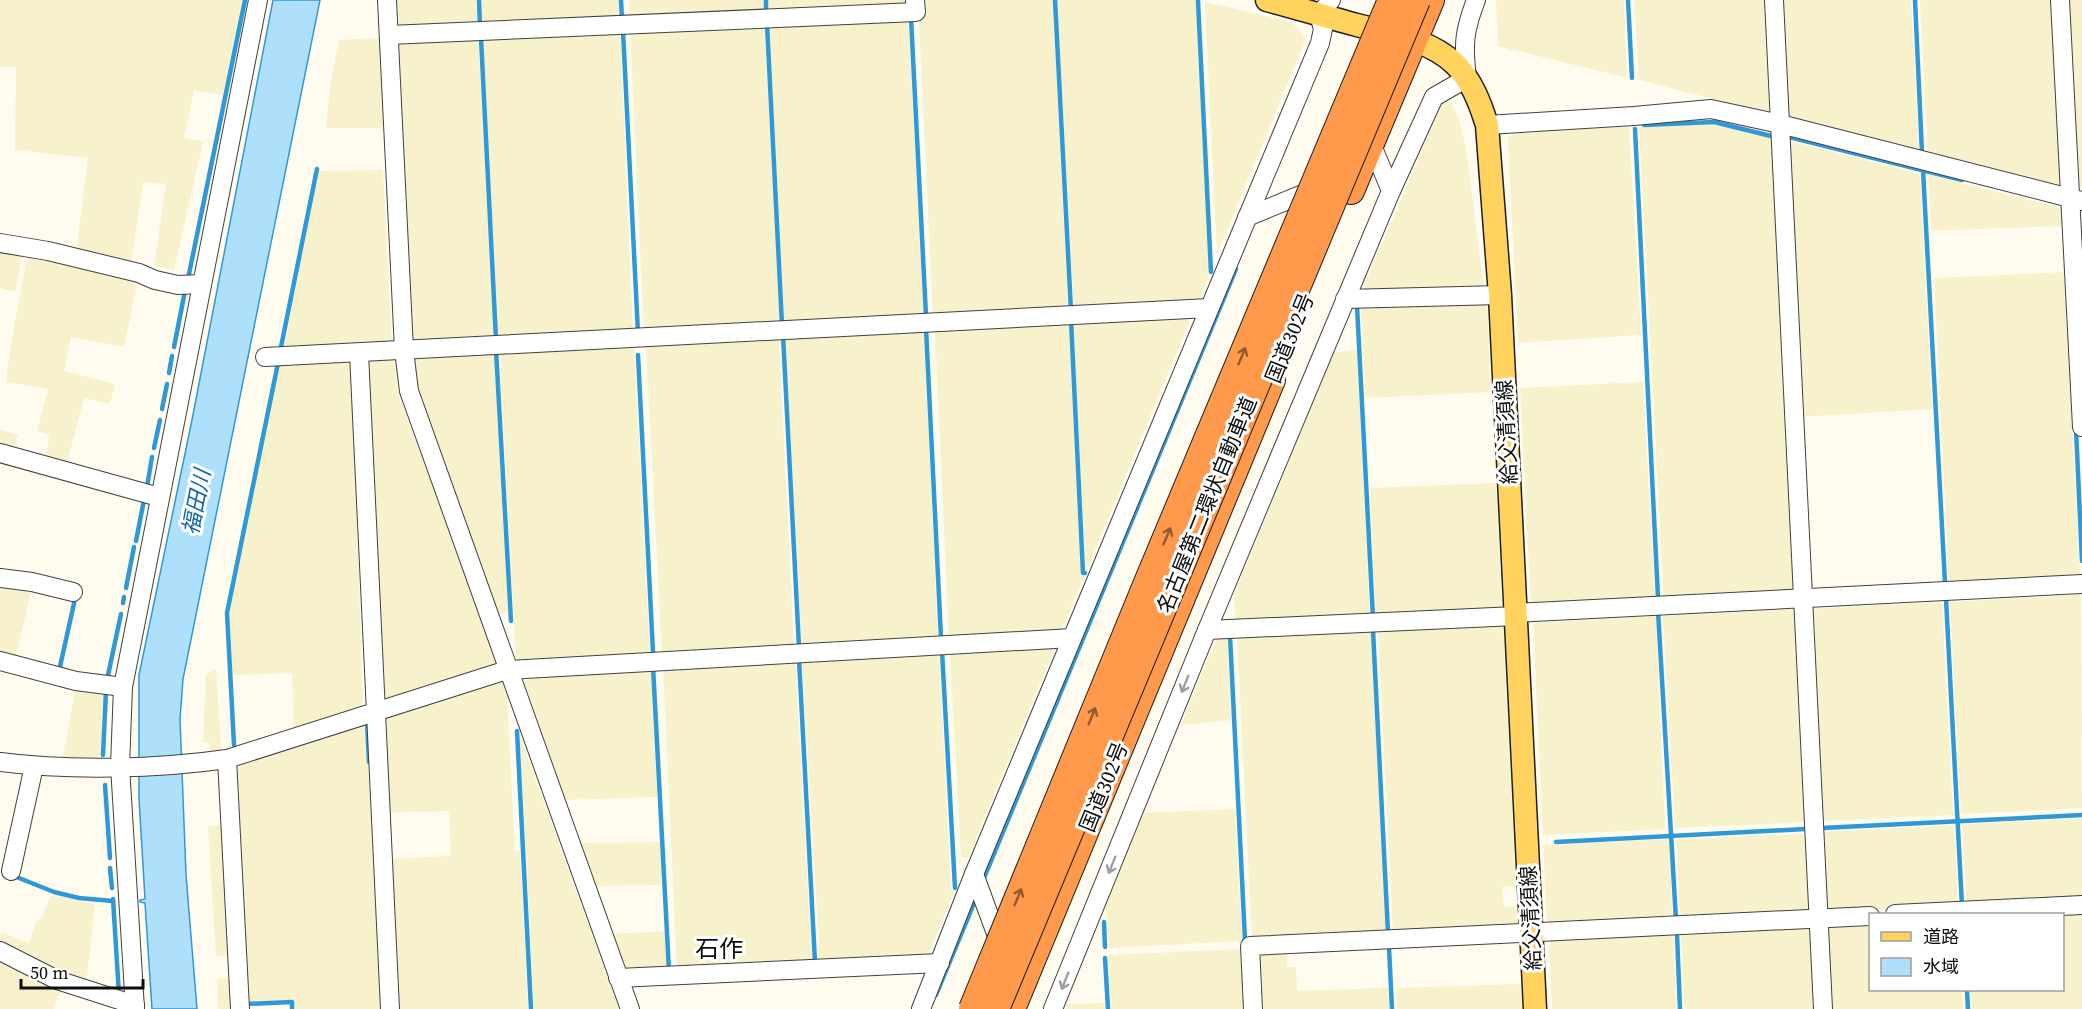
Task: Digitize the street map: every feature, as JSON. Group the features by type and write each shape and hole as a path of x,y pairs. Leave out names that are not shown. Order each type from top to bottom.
{"highway":[{"name":"名古屋第二環状自動車道","path":"972,1009 1391,0"},
{"name":"名古屋第二環状自動車道","path":"996,1009 1417,0"},
{"name":"国道302号","path":"1015,1002 1431,0"}],"main road":[{"name":"給父清須線","path":"1267,0 1325,7 1415,40 1440,52 1467,78 1479,100 1487,125 1500,295 1535,1009"}],"street":[{"path":"0,951 57,980 135,1007 124,766 123,687 258,0"},
{"path":"387,0 404,350 410,391 507,669 630,1009"},
{"path":"389,35 916,12 915,0"},
{"path":"1052,1008 1391,191 1434,97 1467,78 1464,51 1465,32 1476,0"},
{"path":"1774,0 1823,1009"},
{"path":"2060,0 2076,200 2082,427"},
{"path":"921,1009 974,874 1320,43 1325,7"},
{"path":"1487,125 1710,110 1780,124 2076,200"},
{"path":"1371,143 1391,191"},
{"path":"1247,217 1359,171"},
{"path":"0,243 48,251 178,285 202,284"},
{"path":"1345,299 1500,295"},
{"path":"265,357 1209,308"},
{"path":"359,353 390,1009"},
{"path":"0,453 159,497"},
{"path":"0,578 32,582 73,592"},
{"path":"1207,630 2082,584"},
{"path":"0,762 34,766 124,766 196,764 227,759 507,669 1072,638"},
{"path":"0,661 76,681 123,687"},
{"path":"227,759 240,1009"},
{"path":"11,870 34,766"},
{"path":"974,874 1015,1002"},
{"path":"1932,913 2082,905"},
{"path":"1253,1009 1250,946 1869,916"},
{"path":"618,978 940,963"}],"shaded area":[{"path":"0,0 242,0 223,95 194,90 184,138 203,142 174,270 154,266 166,184 143,182 131,265 76,255 88,158 15,150 16,67 0,67"},
{"path":"397,0 476,0 478,29 399,32"},
{"path":"481,0 619,0 620,23 482,29"},
{"path":"629,0 764,0 764,17 630,22"},
{"path":"768,0 907,0 908,10 769,16"},
{"path":"918,0 1053,0 1068,312 933,318"},
{"path":"1057,0 1196,0 1209,275 1198,303 1074,312"},
{"path":"1496,0 1624,0 1627,78 1498,46"},
{"path":"1634,0 1765,0 1772,114 1639,80"},
{"path":"1780,0 1911,0 1919,152 1788,119"},
{"path":"1920,0 2052,0 2062,184 2059,186 1928,154"},
{"path":"2066,0 2082,0 2082,187 2076,188"},
{"path":"1205,2 1292,22 1306,39 1217,254"},
{"path":"908,16 924,319 784,326 769,21"},
{"path":"764,22 780,326 644,333 630,28"},
{"path":"620,29 633,334 498,341 482,35"},
{"path":"478,35 494,341 413,345 399,39"},
{"path":"381,38 384,128 326,128 330,87 339,40"},
{"path":"1443,102 1451,102 1459,120 1466,148 1484,290 1367,294 1363,288"},
{"path":"1714,124 1772,138 1794,593 1664,599 1639,127"},
{"path":"1629,127 1641,335 1518,343 1508,139 1514,132"},
{"path":"1786,140 1920,174 1932,409 1800,417"},
{"path":"383,170 392,345 283,353 319,171"},
{"path":"1929,175 2061,208 2062,226 1931,231"},
{"path":"0,250 22,254 15,292 0,288"},
{"path":"28,252 139,276 124,347 71,337 64,371 115,384 110,404 84,398 66,467 44,462 50,435 37,431 48,389 6,382"},
{"path":"2064,272 2080,577 1949,586 1934,278"},
{"path":"1487,301 1491,392 1366,398 1361,307"},
{"path":"1182,317 1190,320 1086,572 1073,323"},
{"path":"1069,323 1081,575 1084,576 1060,634 949,641 935,331"},
{"path":"924,331 938,642 802,649 785,339"},
{"path":"779,339 794,649 662,656 646,346"},
{"path":"634,345 650,657 520,662 516,657 500,354"},
{"path":"1357,351 1370,619 1236,625 1234,594 1334,352"},
{"path":"494,354 508,612 499,614 418,389 414,359"},
{"path":"394,359 398,392 495,659 492,671 380,705 363,361"},
{"path":"352,361 363,711 294,732 292,673 232,675 229,613 279,365"},
{"path":"1643,382 1655,600 1531,607 1520,388"},
{"path":"0,430 18,435 13,454 0,450"},
{"path":"1496,483 1502,613 1376,619 1370,488"},
{"path":"0,587 31,592 15,660 0,656"},
{"path":"2081,595 2082,808 1961,814 1950,602"},
{"path":"1942,602 1953,815 1820,821 1809,609"},
{"path":"1795,609 1805,822 1675,828 1663,616"},
{"path":"1656,616 1665,829 1543,835 1533,623"},
{"path":"1503,621 1516,886 1502,887 1504,907 1516,906 1518,929 1393,935 1378,627"},
{"path":"1371,627 1386,936 1252,941 1237,633"},
{"path":"1227,634 1231,720 1181,725 1218,635"},
{"path":"1051,643 1054,650 968,858 961,856 950,653"},
{"path":"939,651 951,890 954,892 927,958 820,964 802,657"},
{"path":"795,657 812,964 677,971 663,665"},
{"path":"652,668 657,797 563,800 522,683 530,679 528,674"},
{"path":"216,669 221,750 210,753 210,743 203,743 206,674"},
{"path":"502,679 507,696 515,851 520,851 528,1009 395,1009 387,859 451,856 449,811 385,813 381,719"},
{"path":"76,685 104,689 100,759 63,757"},
{"path":"366,723 381,1009 294,1009 293,1000 248,1002 237,765"},
{"path":"520,737 619,1009 534,1009"},
{"path":"1235,809 1242,941 1109,948 1106,906 1144,813"},
{"path":"2082,819 2082,900 1967,906 1962,824"},
{"path":"226,825 232,955 216,956 208,826"},
{"path":"1954,825 1958,906 1825,913 1821,832"},
{"path":"1805,834 1810,915 1680,921 1677,839"},
{"path":"1670,839 1672,922 1547,927 1543,845"},
{"path":"661,842 661,885 594,886 578,843"},
{"path":"51,895 95,904 86,985 0,948 1,932 29,943 37,920 41,920"},
{"path":"2082,910 2082,1009 1972,1009 1971,991 2064,991 2064,914"},
{"path":"1869,921 1869,991 1962,991 1963,1009 1829,1009 1825,923"},
{"path":"1811,923 1815,1009 1685,1009 1681,931"},
{"path":"665,931 667,971 625,973 612,934"},
{"path":"1673,932 1676,1009 1552,1009 1549,937"},
{"path":"1287,948 1287,967 1296,967 1297,991 1388,988 1389,1009 1256,1009 1256,950"},
{"path":"1242,949 1245,1009 1111,1009 1108,955"},
{"path":"0,956 62,986 54,1009 0,1009"},
{"path":"234,978 236,1009 218,1009 217,979"},
{"path":"1520,984 1522,1009 1397,1009 1396,988"},
{"path":"1105,1003 1105,1009 1065,1009 1067,1004"}],"water":[{"name":"福田川","path":"273,0 320,0 183,679 180,719 186,875 197,1009 152,1009 145,903 140,902 145,899 139,799 139,675 192,420"}],"waterway":[{"path":"188,279 245,0"},
{"path":"479,0 480,27"},
{"path":"621,0 622,20"},
{"path":"766,0 766,15"},
{"path":"1055,0 1071,311"},
{"path":"1628,0 1632,78"},
{"path":"1915,0 1922,153"},
{"path":"1198,1 1211,272"},
{"path":"911,18 926,316"},
{"path":"767,24 782,325"},
{"path":"623,31 638,333"},
{"path":"481,38 496,340"},
{"path":"1644,125 1714,122 1775,137 1775,139"},
{"path":"1635,129 1658,598"},
{"path":"1789,137 1962,180"},
{"path":"280,352 317,169"},
{"path":"1923,170 1945,583"},
{"path":"984,878 1236,269"},
{"path":"174,347 185,291"},
{"path":"1357,306 1373,618"},
{"path":"1071,320 1083,573 1085,573"},
{"path":"926,328 941,638"},
{"path":"783,335 799,647"},
{"path":"496,350 511,621"},
{"path":"638,355 653,652"},
{"path":"169,373 172,356"},
{"path":"234,745 227,613 278,363 282,362"},
{"path":"162,409 167,384"},
{"path":"154,448 160,420"},
{"path":"2076,429 2082,561"},
{"path":"147,487 152,457"},
{"path":"136,541 144,500"},
{"path":"126,588 134,547"},
{"path":"123,603 124,597"},
{"path":"59,671 75,599 73,598"},
{"path":"1946,599 1962,906"},
{"path":"1658,611 1676,920"},
{"path":"107,680 121,614"},
{"path":"1373,630 1388,933"},
{"path":"1230,636 1245,940"},
{"path":"942,651 955,888"},
{"path":"799,659 815,962"},
{"path":"653,666 669,971"},
{"path":"103,755 106,691"},
{"path":"366,722 369,762"},
{"path":"517,731 531,1009"},
{"path":"105,785 110,858"},
{"path":"1822,828 2082,815"},
{"path":"1556,842 1805,829"},
{"path":"110,868 112,888"},
{"path":"14,876 54,892 79,898 113,901"},
{"path":"113,899 119,995"},
{"path":"936,995 975,901"},
{"path":"1104,922 1105,947"},
{"path":"1677,934 1680,1009"},
{"path":"1389,947 1392,1009"},
{"path":"1105,958 1108,1009"},
{"path":"1967,991 1968,1009"},
{"path":"246,1002 247,1004 292,1002 292,1009"}],"district":[{"name":"石作","path":"719,949"}]}
